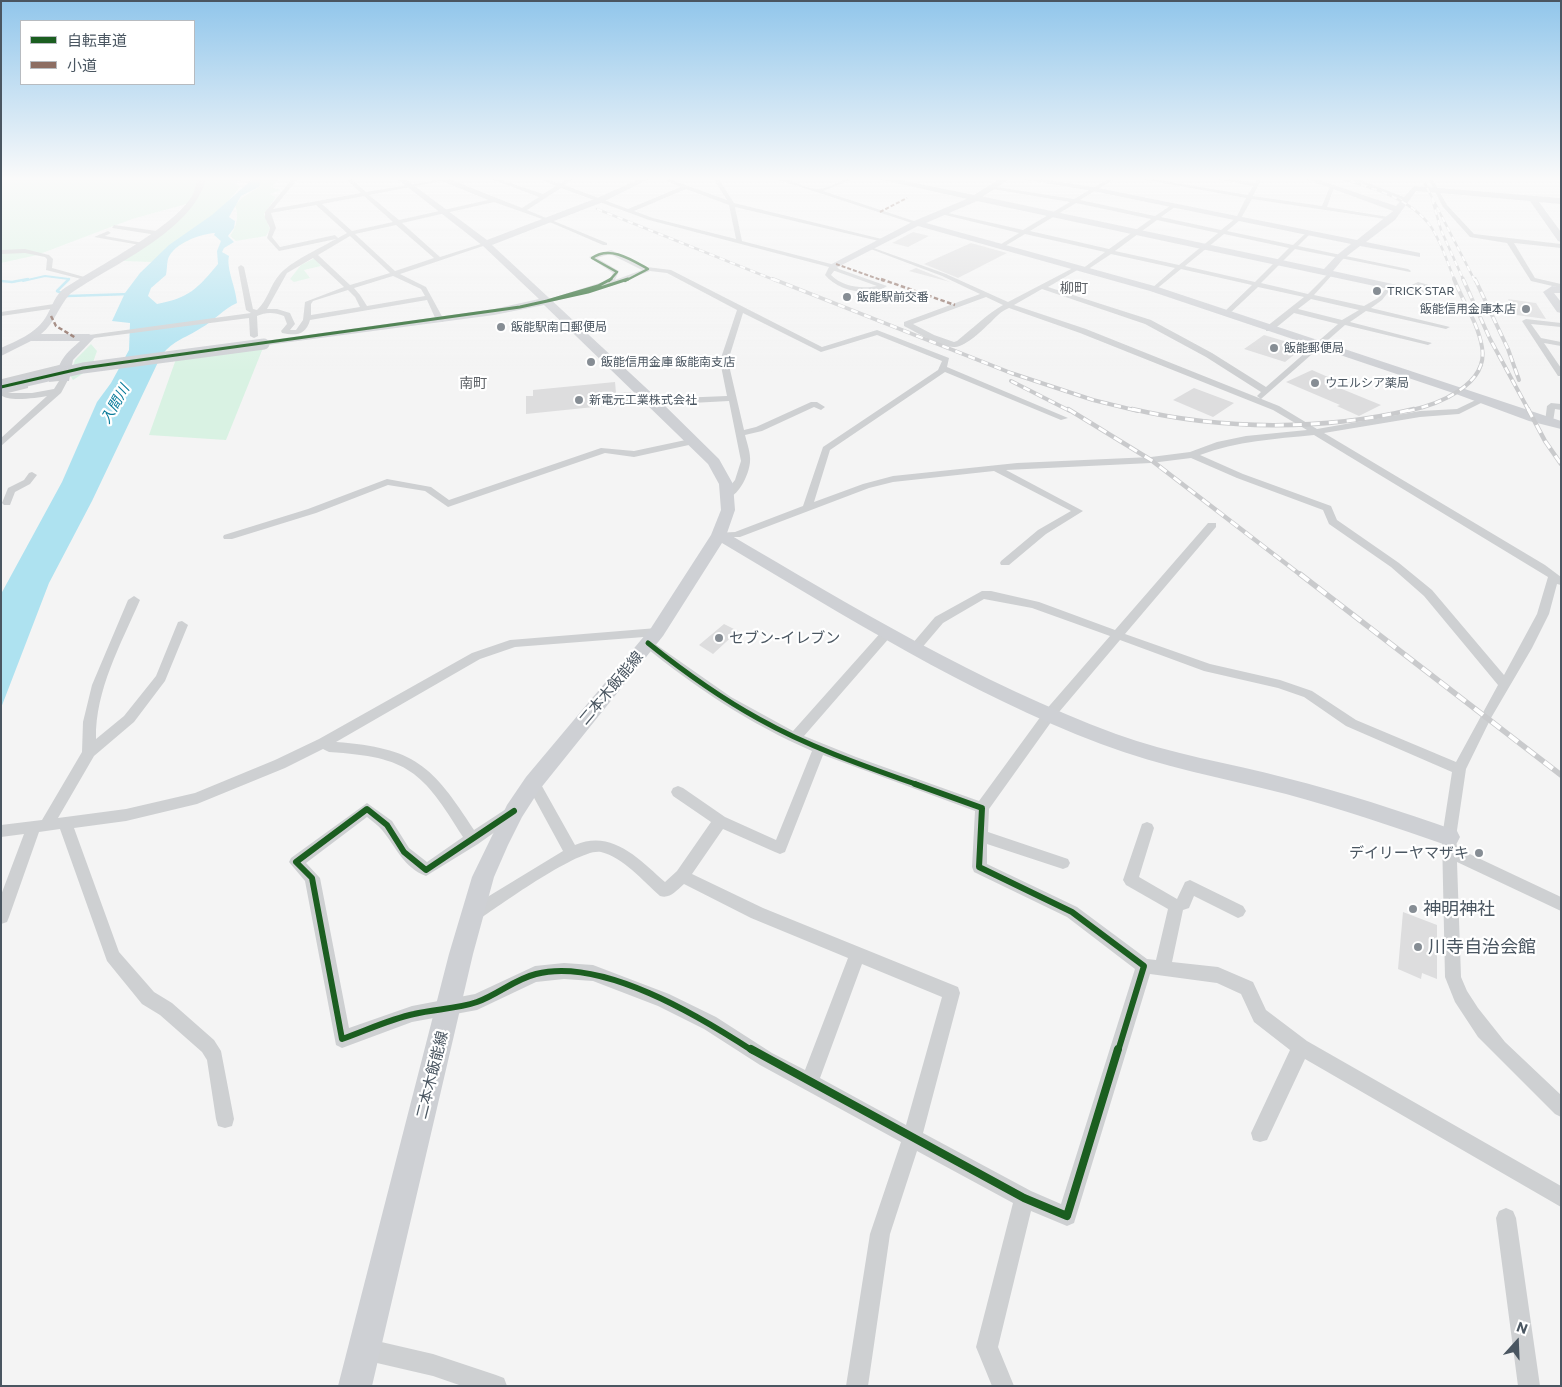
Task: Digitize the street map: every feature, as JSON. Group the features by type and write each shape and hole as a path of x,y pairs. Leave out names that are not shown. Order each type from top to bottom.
{"main road":[{"path":"264,344 440,320 547,301"},
{"name":"二本木飯能線","path":"355,1386 449,1006 483,877 514,811 533,783 653,637 719,535 728,510 728,495 722,474 695,442 547,301"},
{"path":"28,338 89,337"}],"street":[{"path":"1,353 28,338 46,323 60,299 85,278 140,243"},
{"path":"274,243 279,249 313,243"},
{"path":"254,336 258,313 279,278 331,243"},
{"path":"358,243 394,274 424,288 440,320"},
{"path":"420,243 439,259"},
{"path":"1,443 58,390 67,359 84,345 89,337 244,318 258,313 278,311 287,315 291,324 285,331 290,333 306,326 308,318 307,303 311,300 489,243"},
{"path":"749,243 833,266 837,270 884,286 867,290 837,282 828,275 833,266 878,243"},
{"path":"985,243 1154,289 1555,424"},
{"path":"1000,247 1006,243"},
{"path":"1074,243 1446,327"},
{"path":"985,296 907,324 950,345 960,343 989,320 995,312 1080,269 1121,243"},
{"path":"1185,243 1394,287"},
{"path":"1154,289 1209,243"},
{"path":"1273,243 1408,271"},
{"path":"1227,314 1255,283 1298,243"},
{"path":"1269,329 1310,296 1340,257 1358,243 1417,255"},
{"path":"1510,243 1533,280 1555,287"},
{"path":"1527,243 1561,246"},
{"name":"二本木飯能線","path":"486,244 547,301"},
{"path":"870,247 944,275 985,296 1083,331 1276,408 1541,567 1557,580 1543,614 1459,769 1450,844 1453,977 1459,996 1475,1020 1494,1041 1561,1108"},
{"path":"1,252 25,251 47,256 50,258 47,266 48,269 85,278"},
{"path":"547,301 606,284 615,278 617,272 592,258 595,255 613,252 648,269 669,271 821,350 877,332 946,360 942,372 826,449 808,507"},
{"path":"313,254 347,288 358,296 364,308"},
{"path":"241,267 250,310 258,313"},
{"path":"547,301 620,282 648,269"},
{"path":"1042,287 1148,322 1209,355 1266,391"},
{"path":"1256,400 1343,323 1367,309 1394,287"},
{"path":"1555,287 1548,292 1561,310"},
{"path":"308,318 428,298"},
{"path":"1,314 60,299"},
{"path":"728,495 740,481 745,470 746,461 742,433 724,361 741,309"},
{"path":"1291,310 1428,343"},
{"path":"1561,325 1526,321 1561,374"},
{"path":"911,345 931,337"},
{"path":"1538,340 1561,344"},
{"path":"1,387 84,368 264,344"},
{"path":"943,368 1064,418"},
{"path":"1,382 64,372"},
{"path":"1,395 64,372"},
{"path":"1,395 32,396 58,390"},
{"path":"654,402 733,398"},
{"path":"719,535 736,534 808,507 893,479 995,468 1151,460 1192,455 1220,444 1246,439 1315,432 1420,414 1459,412 1485,399"},
{"path":"742,433 759,429 814,404 821,407"},
{"path":"1555,424 1551,406 1561,407"},
{"path":"228,537 312,511 387,482 428,489 448,504 604,450 634,454 695,442"},
{"path":"1192,455 1327,508 1333,522 1395,565 1428,593 1504,684"},
{"path":"995,468 1078,512 1042,532 1005,562"},
{"path":"4,499 11,490 27,482 32,475"},
{"path":"1212,525 1049,715 982,808 980,867 1072,912 1144,966 1218,974 1247,988 1260,1016 1301,1046 1561,1197"},
{"path":"719,535 887,633 1011,698 1049,715 1108,739 1176,762 1342,801 1450,844 1561,904"},
{"path":"916,648 939,620 986,594 1035,605 1080,623 1119,634 1208,668 1252,676 1308,694 1351,723 1459,769"},
{"path":"89,752 89,722 98,685 134,600"},
{"path":"1,917 35,827 89,752 129,719 160,678 182,626"},
{"path":"795,737 887,633"},
{"path":"1,831 126,815 197,798 280,764 324,743 476,656 496,648 514,643 653,637 682,670 774,727 820,747 982,808"},
{"path":"324,743 329,747 371,750 399,757 423,772 441,790 473,840"},
{"path":"678,792 720,821 780,848 820,747"},
{"path":"533,783 572,853"},
{"path":"514,811 426,870 404,852 387,825 368,809 296,862 312,878 342,1039 412,1014 477,1002 535,974 564,971 593,973 663,1000 710,1023 766,1059 809,1083 1024,1198 1067,1216 1144,966"},
{"path":"472,915 572,853 594,844 616,851 665,891 682,876 720,821"},
{"path":"65,823 113,956 148,998 166,1009 208,1046 216,1057 225,1119"},
{"path":"1147,828 1131,880 1176,906"},
{"path":"981,836 1063,863"},
{"path":"682,876 756,913 952,993 912,1138 880,1234 857,1386"},
{"path":"1176,906 1184,903 1190,887 1238,911"},
{"path":"1163,967 1176,906"},
{"path":"809,1083 858,954"},
{"path":"1260,1133 1301,1046"},
{"path":"1003,1386 987,1347 1024,1198"},
{"path":"1506,1218 1529,1386"},
{"path":"364,1349 433,1365 496,1386"}],"green space":[{"path":"1,243 69,243 37,255 1,263"},
{"path":"145,243 184,243 151,262 123,261"},
{"path":"315,258 321,266 304,270 310,278 294,282 290,279 301,265"},
{"path":"91,344 97,351 91,368 73,380 70,375 75,360"},
{"path":"263,348 226,440 149,435 176,359"}],"water":[{"name":"入間川","path":"172,243 184,243 171,253 168,259 166,275 151,288 148,296 157,304 177,299 198,286 218,264 217,251 220,243 233,243 224,248 222,252 229,256 228,261 237,303 227,308 206,325 173,344 160,358 92,501 49,583 1,708 1,594 62,482 97,402 111,383 129,350 130,323 112,321 125,293 140,273"}],"building":[{"path":"893,243 916,243 908,247"},
{"path":"971,243 1007,253 958,278 924,264"},
{"path":"916,268 941,278 950,282 909,271"},
{"name":"飯能信用金庫本店","path":"1508,299 1536,303 1546,319 1516,315"},
{"name":"飯能郵便局","path":"1264,335 1304,347 1285,362 1244,349"},
{"path":"1312,370 1344,384 1337,387 1381,405 1359,416 1337,406 1340,405 1286,382"},
{"name":"新電元工業株式会社","path":"615,382 616,393 631,392 633,403 526,414 526,396 533,396 533,390"},
{"path":"1194,388 1234,403 1213,417 1173,400"},
{"name":"セブン-イレブン","path":"724,624 738,631 713,654 699,645"},
{"name":"川寺自治会館","path":"1403,912 1437,925 1437,979 1422,973 1421,979 1398,969"}],"waterway":[{"path":"23,281 45,276 69,279 57,291 68,296 130,294"},
{"path":"1,281 12,282 28,279"}],"railway":[{"path":"681,243 777,281"},
{"path":"1440,243 1455,281"},
{"path":"1447,243 1464,281"},
{"path":"1455,243 1475,281"},
{"path":"773,279 1011,373 1093,400 1138,411"},
{"path":"1408,411 1433,404 1458,391 1477,372 1482,360 1482,347 1477,329 1454,279"},
{"path":"1463,279 1490,339 1529,411"},
{"path":"1475,279 1508,349 1519,380"},
{"path":"1011,381 1070,411"},
{"path":"1068,409 1151,460 1302,576"},
{"path":"1132,409 1201,421 1273,425 1345,421 1414,409"},
{"path":"1528,409 1545,441 1561,464"},
{"path":"1300,574 1561,775"}],"marked path":[{"path":"836,264 955,305"},
{"path":"51,316 56,326 76,338"}],"cycle path":[{"path":"1,387 83,368 520,307 568,297 625,281 648,269 620,255 604,252 592,258 617,272 614,277 608,282 587,290 547,301"},
{"path":"514,811 426,870 404,852 387,825 367,809 296,862 312,878 342,1039 412,1014 477,1002 535,974 564,971 593,973 663,1000 710,1023 766,1059 1024,1198 1067,1216 1144,966 1072,912 979,867 982,808 825,751 775,728 710,689 648,643"}],"place":[{"name":"TRICK STAR","path":"1377,291"},
{"name":"飯能駅前交番","path":"847,297"},
{"name":"飯能信用金庫本店","path":"1526,309"},
{"name":"飯能駅南口郵便局","path":"501,327"},
{"name":"飯能郵便局","path":"1274,348"},
{"name":"飯能信用金庫 飯能南支店","path":"591,362"},
{"name":"ウエルシア薬局","path":"1315,383"},
{"name":"新電元工業株式会社","path":"579,400"},
{"name":"セブン-イレブン","path":"719,638"},
{"name":"デイリーヤマザキ","path":"1479,853"},
{"name":"神明神社","path":"1413,909"},
{"name":"川寺自治会館","path":"1418,947"}],"district":[{"name":"柳町","path":"1074,288"},
{"name":"南町","path":"473,383"}]}
